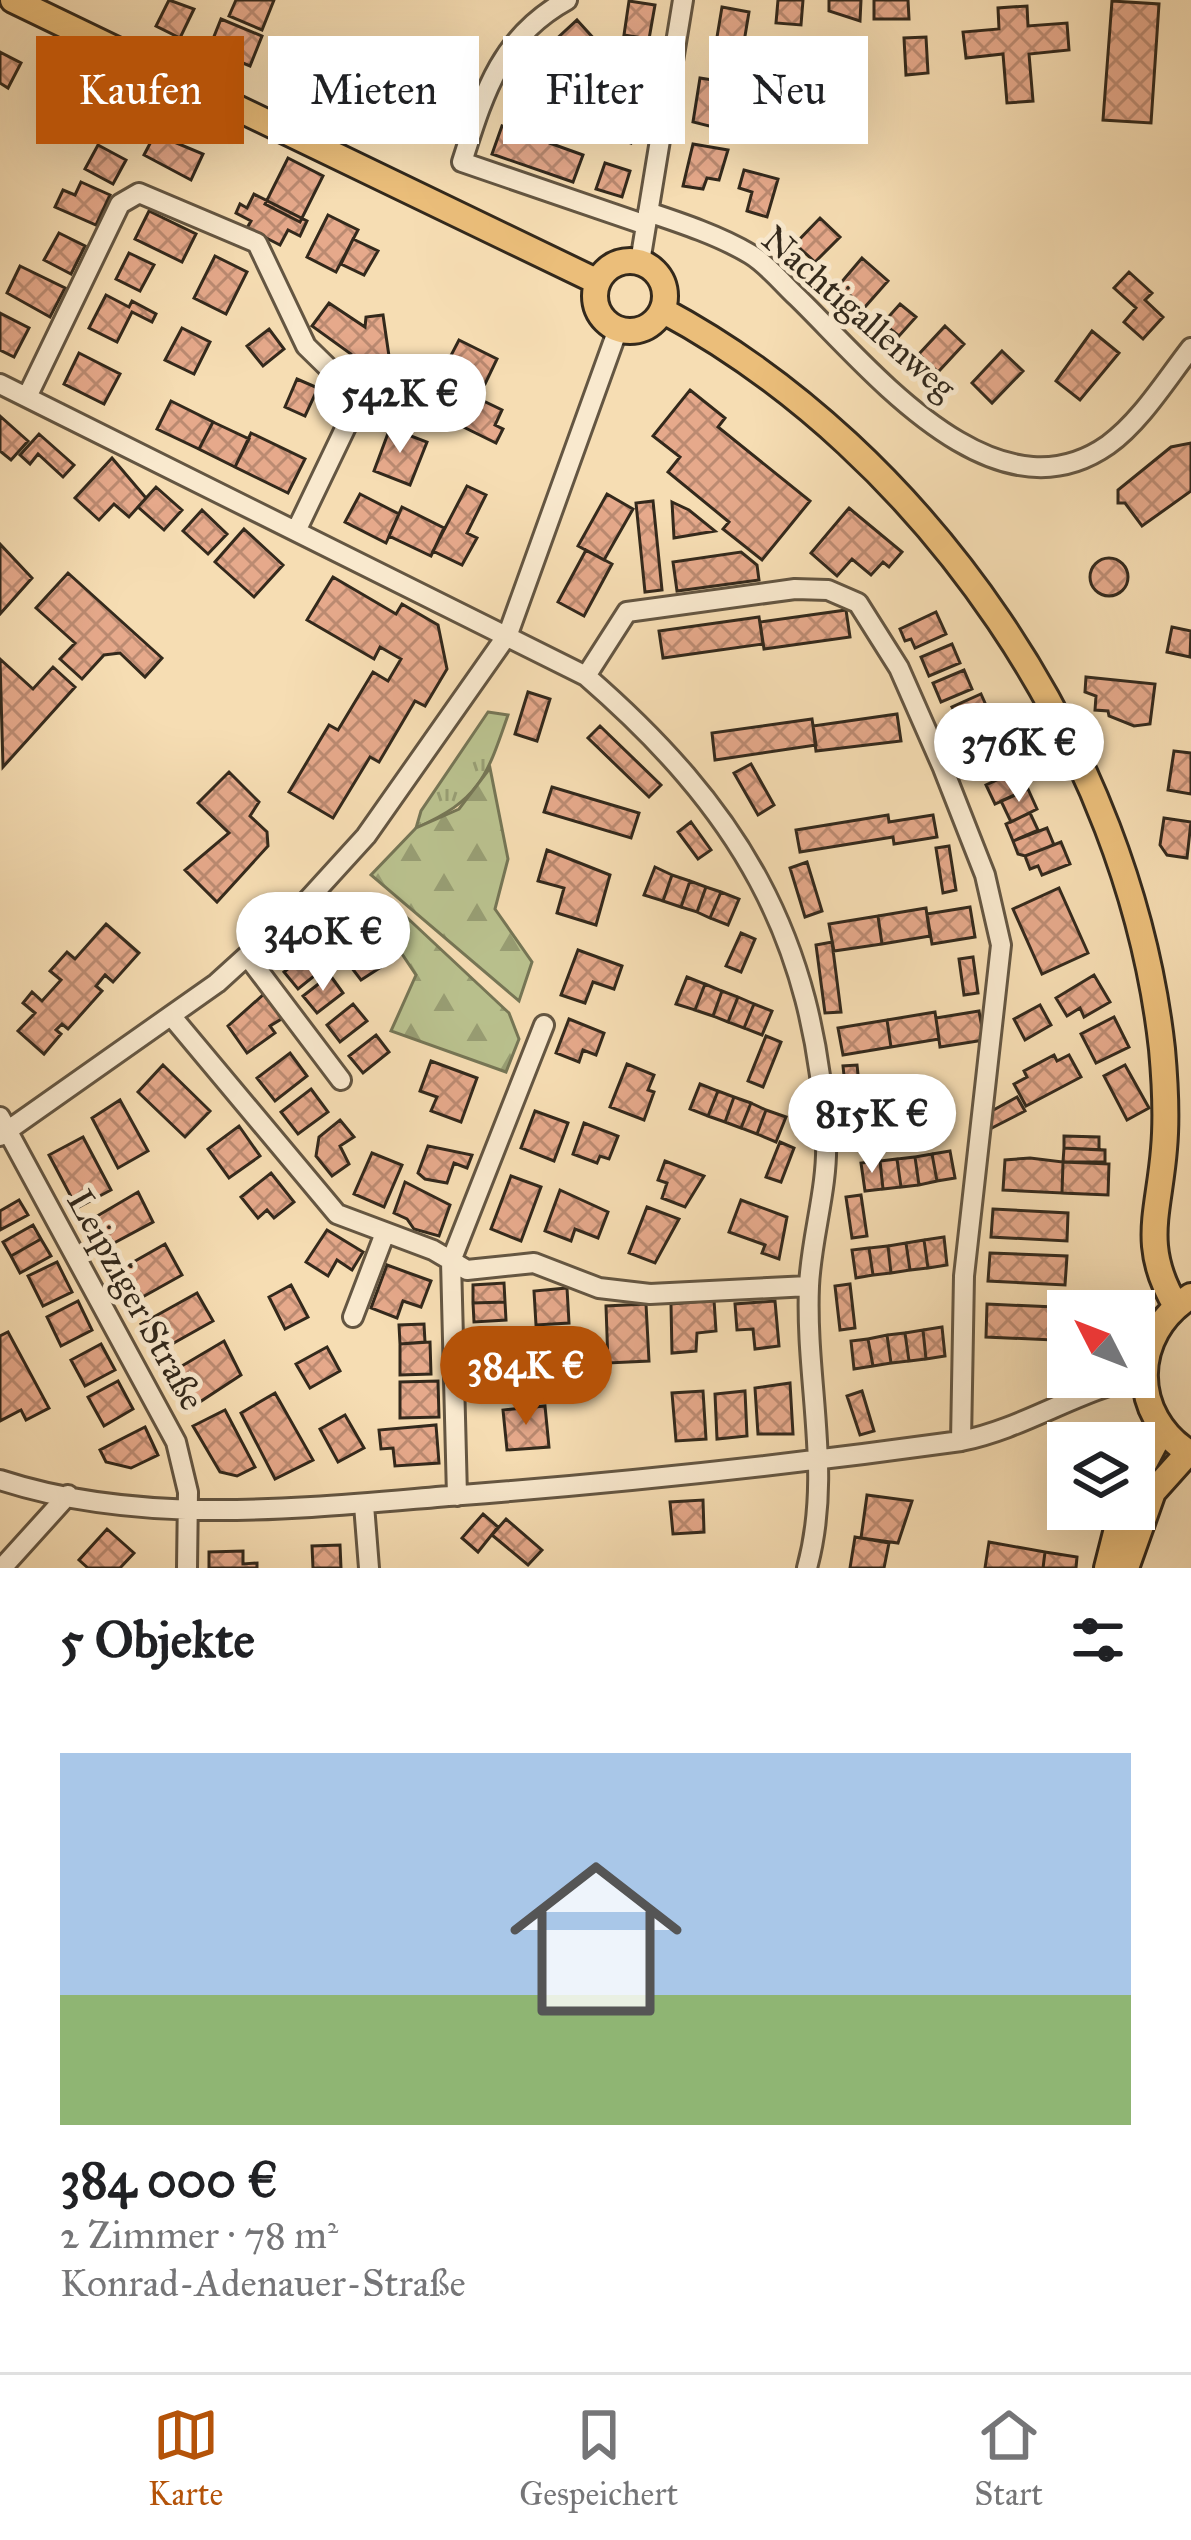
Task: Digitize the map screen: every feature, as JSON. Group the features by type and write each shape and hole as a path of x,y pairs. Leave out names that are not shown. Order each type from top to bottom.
{"main road":[{"path":"13,0 598,282"},
{"path":"640,262 659,276 665,299 662,310 648,326 618,329 601,315 598,282 611,267 640,262"},
{"path":"662,310 766,379 896,490 981,592 1054,715 1099,815 1148,965 1166,1114 1152,1251 1159,1277 1183,1301 1155,1330"},
{"path":"1126,1568 1153,1492 1189,1454 1162,1430 1151,1398"},
{"path":"1155,1443 1162,1430"},
{"path":"1107,1568 1117,1530"}],"street":[{"name":"Nachtigallenweg","path":"567,0 521,31 500,57 462,162 752,254 905,402 963,446 996,462 1054,464 1096,452 1127,428 1191,348"},
{"path":"640,262 682,0"},
{"path":"27,397 120,204 139,193 257,243 306,346 350,389 354,410 297,530"},
{"path":"2,1128 173,1018 248,957 366,836 508,634 618,329"},
{"path":"0,384 586,676 660,745 736,834 784,933 810,1016 826,1144 809,1286 821,1461 820,1520 807,1568"},
{"path":"586,676 627,613 795,590 828,590 858,603 899,668 985,875 1000,945 964,1276 962,1441"},
{"path":"248,957 341,1080"},
{"path":"173,1018 338,1214 467,1270 534,1263 598,1288 650,1294 809,1286"},
{"path":"457,1496 451,1261 544,1025"},
{"name":"Leipziger Straße","path":"2,1128 176,1442 188,1492 187,1568"},
{"path":"352,1317 385,1233"},
{"path":"0,1480 68,1495 186,1507 364,1505 821,1461 962,1441 995,1434 1068,1398"},
{"path":"2,1568 68,1495"},
{"path":"364,1505 369,1568"}],"green space":[{"path":"488,712 508,715 486,771 454,808 416,828 421,811"},
{"path":"490,768 508,859 495,909 532,962 519,1001 371,875 416,828 459,809"},
{"path":"401,912 509,1013 519,1039 506,1072 391,1031 416,975 388,933"}],"building":[{"path":"169,0 194,9 181,36 156,26"},
{"path":"236,0 274,0 262,30 229,16"},
{"path":"778,0 803,0 801,25 776,23"},
{"path":"829,0 861,0 860,21 829,11"},
{"path":"874,0 908,0 909,19 874,19"},
{"path":"629,1 655,5 650,36 624,35"},
{"path":"1112,1 1159,4 1151,123 1103,120"},
{"path":"1027,6 1028,26 1067,23 1069,50 1029,54 1033,101 1007,103 1003,54 966,58 963,32 999,29 998,8"},
{"path":"722,7 749,12 745,36 717,36"},
{"path":"221,19 262,36 250,66 244,64 244,36 214,36"},
{"path":"577,20 591,36 560,36"},
{"path":"926,37 928,73 906,75 904,38"},
{"path":"0,52 21,63 8,88 0,83"},
{"path":"700,78 709,79 709,126 693,122"},
{"path":"502,126 503,144 552,144 583,155 573,182 492,154"},
{"path":"150,144 179,144 203,154 191,180 144,155"},
{"path":"693,144 728,150 719,180 707,178 703,189 683,186"},
{"path":"98,145 126,160 113,184 85,169"},
{"path":"288,158 323,176 300,222 265,204"},
{"path":"605,163 630,171 622,197 596,189"},
{"path":"744,170 778,179 767,217 747,211 752,192 739,188"},
{"path":"81,182 110,195 96,225 55,207 63,190 75,195"},
{"path":"254,194 307,221 300,236 288,230 280,245 247,228 251,221 236,213 240,204 247,208"},
{"path":"149,211 196,234 182,262 135,239"},
{"path":"328,215 358,230 336,272 307,257"},
{"path":"820,218 840,237 815,262 795,244"},
{"path":"59,233 85,246 71,274 44,260"},
{"path":"353,239 378,251 364,275 341,264"},
{"path":"129,253 154,265 140,291 116,279"},
{"path":"215,256 247,272 226,314 194,298"},
{"path":"862,258 888,281 864,308 839,285"},
{"path":"20,266 65,288 50,317 7,293"},
{"path":"1129,272 1152,293 1145,300 1163,317 1143,339 1124,322 1136,308 1114,288"},
{"path":"106,295 129,307 132,301 156,314 152,322 132,312 117,342 89,328"},
{"path":"329,303 365,327 366,317 383,315 390,363 353,367 351,354 312,326"},
{"path":"900,304 916,317 899,336 883,323"},
{"path":"0,313 29,328 14,357 0,350"},
{"path":"945,326 964,344 938,372 919,354"},
{"path":"182,328 210,342 194,374 165,360"},
{"path":"269,329 284,349 263,366 247,346"},
{"path":"1092,331 1119,353 1080,400 1056,381"},
{"path":"459,340 497,359 485,384 446,365"},
{"path":"1002,351 1023,371 992,403 972,383"},
{"path":"79,353 120,374 104,404 64,384"},
{"path":"436,378 502,410 495,425 503,429 496,443 427,409"},
{"path":"297,379 318,388 305,416 285,407"},
{"path":"690,390 725,418 718,427 810,501 762,560 723,529 729,522 668,472 680,457 653,436"},
{"path":"171,401 213,422 199,449 157,429"},
{"path":"0,416 28,441 11,460 0,451"},
{"path":"213,422 249,439 235,467 199,449"},
{"path":"390,428 427,442 410,485 374,471"},
{"path":"251,433 305,459 288,493 235,467"},
{"path":"39,434 74,465 63,477 38,454 30,464 20,455"},
{"path":"1191,443 1191,491 1142,526 1125,503 1118,503 1118,490 1171,447"},
{"path":"112,458 146,498 129,517 114,504 99,520 75,498"},
{"path":"467,486 486,495 467,533 477,538 462,565 433,551"},
{"path":"156,487 182,510 164,530 138,507"},
{"path":"360,494 399,514 386,543 345,522"},
{"path":"607,494 633,509 604,560 578,546"},
{"path":"653,501 662,590 645,592 636,503"},
{"path":"672,502 689,510 715,531 674,538"},
{"path":"402,507 444,528 431,556 389,536"},
{"path":"849,508 902,552 889,567 883,562 871,575 852,559 837,576 811,553"},
{"path":"202,510 227,534 208,554 183,531"},
{"path":"244,529 283,565 254,597 215,562"},
{"path":"0,544 32,578 0,614"},
{"path":"586,550 612,564 584,616 558,602"},
{"path":"741,552 757,565 759,580 677,591 673,562"},
{"path":"1109,558 1123,563 1128,577 1123,591 1109,596 1095,591 1090,577 1095,563"},
{"path":"68,573 162,658 145,677 120,653 104,655 82,679 60,659 75,643 36,608"},
{"path":"333,577 396,614 402,604 438,625 447,669 425,706 415,701 379,762 370,757 333,818 289,792 329,725 338,730 373,672 388,681 401,659 380,647 374,659 307,620"},
{"path":"846,610 850,637 764,649 760,622"},
{"path":"936,612 946,634 915,648 911,639 905,641 900,629"},
{"path":"759,617 763,644 663,658 659,631"},
{"path":"1172,627 1191,631 1190,657 1167,652"},
{"path":"952,644 960,663 929,676 921,657"},
{"path":"0,659 33,689 53,667 75,687 3,767"},
{"path":"964,670 972,689 941,702 933,683"},
{"path":"1086,677 1155,684 1150,724 1134,726 1109,716 1108,711 1095,710 1096,696 1085,692"},
{"path":"528,692 550,699 537,741 515,734"},
{"path":"981,694 989,712 961,725 952,707"},
{"path":"897,714 901,741 816,751 813,726"},
{"path":"812,719 816,745 715,760 712,733"},
{"path":"992,721 1000,739 971,753 962,734"},
{"path":"600,726 661,785 649,797 588,738"},
{"path":"1003,747 1011,765 981,779 973,760"},
{"path":"1174,751 1191,753 1191,794 1168,790"},
{"path":"751,764 774,805 758,815 734,773"},
{"path":"229,772 259,802 250,816 267,832 268,846 217,902 185,870 229,833 198,803"},
{"path":"1012,773 1020,793 995,804 986,785"},
{"path":"552,787 639,813 631,838 544,812"},
{"path":"1028,789 1037,809 1011,822 1001,801"},
{"path":"1030,813 1038,830 1013,841 1006,824"},
{"path":"888,815 889,822 933,815 937,837 894,844 893,837 800,852 796,830"},
{"path":"1164,818 1191,822 1187,858 1167,855 1160,845"},
{"path":"691,822 711,850 698,859 678,832"},
{"path":"1047,828 1054,845 1025,856 1018,854 1013,841"},
{"path":"1061,842 1070,864 1042,875 1038,866 1030,869 1025,856"},
{"path":"949,846 956,890 943,893 936,848"},
{"path":"547,850 610,875 596,925 557,913 564,888 538,881"},
{"path":"807,862 822,911 805,917 790,868"},
{"path":"655,867 672,875 663,901 644,895"},
{"path":"672,875 690,881 681,907 663,901"},
{"path":"690,881 706,887 697,912 681,907"},
{"path":"706,887 721,892 710,918 697,912"},
{"path":"1059,888 1088,953 1042,974 1013,909"},
{"path":"721,892 739,899 728,925 710,918"},
{"path":"970,907 975,937 932,944 927,914"},
{"path":"926,908 930,936 882,944 878,916"},
{"path":"356,910 375,934 355,950 336,925"},
{"path":"878,916 882,944 834,951 829,924"},
{"path":"106,924 139,953 113,982 105,975 96,986 102,991 68,1029 62,1024 56,1030 61,1034 44,1054 18,1031 35,1013 23,1003 32,992 42,1001 61,980 50,971 67,952 75,959"},
{"path":"741,933 755,939 741,972 726,966"},
{"path":"370,938 389,962 361,980 341,954"},
{"path":"832,942 841,1012 825,1013 816,945"},
{"path":"578,950 622,966 614,989 593,982 585,1003 561,995"},
{"path":"310,951 324,968 298,989 284,972"},
{"path":"973,957 978,993 964,995 959,959"},
{"path":"330,975 343,993 317,1013 303,996"},
{"path":"1094,975 1110,1002 1084,1017 1080,1008 1067,1016 1056,998"},
{"path":"687,977 705,984 695,1010 676,1004"},
{"path":"705,984 722,991 713,1016 695,1010"},
{"path":"722,991 738,997 728,1022 713,1016"},
{"path":"264,994 283,1018 270,1026 275,1033 247,1053 228,1026"},
{"path":"738,997 754,1004 744,1028 728,1022"},
{"path":"353,1004 367,1021 340,1042 327,1025"},
{"path":"754,1004 772,1011 762,1035 744,1028"},
{"path":"1040,1005 1051,1025 1025,1040 1014,1019"},
{"path":"979,1011 984,1040 940,1047 936,1018"},
{"path":"935,1012 939,1039 891,1047 887,1020"},
{"path":"1114,1017 1129,1047 1096,1063 1081,1034"},
{"path":"569,1019 604,1033 596,1055 583,1050 579,1062 556,1053"},
{"path":"887,1020 891,1047 843,1055 838,1028"},
{"path":"376,1035 389,1052 363,1073 349,1056"},
{"path":"766,1036 781,1042 763,1087 748,1081"},
{"path":"290,1053 307,1076 275,1101 257,1078"},
{"path":"1054,1055 1057,1061 1069,1055 1081,1077 1026,1106 1014,1084 1027,1077 1024,1071"},
{"path":"431,1061 477,1078 461,1122 431,1111 437,1097 420,1091"},
{"path":"627,1064 654,1075 648,1090 654,1092 644,1120 610,1107"},
{"path":"163,1065 210,1111 185,1137 138,1092"},
{"path":"857,1065 861,1103 847,1105 843,1066"},
{"path":"1125,1065 1149,1108 1127,1120 1104,1076"},
{"path":"897,1083 904,1134 869,1139 867,1123 884,1121 881,1102 864,1104 862,1088"},
{"path":"700,1084 718,1091 708,1116 690,1109"},
{"path":"311,1089 328,1112 298,1134 281,1112"},
{"path":"718,1091 734,1097 725,1122 708,1116"},
{"path":"734,1097 751,1103 741,1128 725,1122"},
{"path":"1017,1097 1025,1111 986,1131 990,1112"},
{"path":"120,1100 148,1151 118,1168 92,1118"},
{"path":"751,1103 766,1110 757,1134 741,1128"},
{"path":"766,1110 786,1117 776,1142 757,1134"},
{"path":"535,1111 568,1123 554,1161 521,1148"},
{"path":"340,1120 354,1137 340,1146 349,1164 332,1176 316,1156 319,1137"},
{"path":"584,1123 618,1136 609,1159 600,1156 597,1163 573,1154"},
{"path":"239,1126 260,1156 229,1178 208,1149"},
{"path":"1064,1136 1099,1137 1099,1150 1064,1148"},
{"path":"83,1137 111,1190 77,1208 49,1155"},
{"path":"780,1142 794,1148 781,1182 766,1177"},
{"path":"428,1146 472,1155 467,1168 454,1163 447,1183 425,1179 418,1173"},
{"path":"1064,1148 1105,1150 1105,1162 1063,1162"},
{"path":"950,1151 955,1178 937,1181 932,1154"},
{"path":"372,1153 402,1165 384,1207 354,1194"},
{"path":"932,1154 937,1181 919,1185 915,1157"},
{"path":"915,1157 919,1185 901,1187 897,1159"},
{"path":"897,1159 901,1187 883,1189 880,1161"},
{"path":"1005,1160 1063,1162 1062,1193 1003,1190"},
{"path":"665,1161 704,1176 685,1207 662,1198 667,1183 658,1180"},
{"path":"880,1161 883,1189 865,1191 861,1163"},
{"path":"1063,1162 1109,1164 1108,1195 1062,1193"},
{"path":"271,1173 294,1202 274,1218 267,1210 258,1218 241,1197"},
{"path":"511,1176 541,1187 521,1241 491,1229"},
{"path":"405,1182 450,1205 439,1236 414,1229 394,1213"},
{"path":"560,1190 608,1212 598,1238 575,1229 571,1241 545,1231"},
{"path":"138,1192 153,1222 101,1250 87,1222"},
{"path":"861,1195 867,1236 852,1238 846,1197"},
{"path":"19,1200 28,1215 0,1230 0,1211"},
{"path":"741,1200 787,1217 779,1259 762,1253 765,1245 729,1232"},
{"path":"647,1207 679,1219 655,1263 629,1253"},
{"path":"993,1209 1068,1213 1067,1241 991,1237"},
{"path":"33,1225 41,1239 11,1256 3,1242"},
{"path":"327,1230 363,1252 352,1270 337,1260 328,1276 306,1262"},
{"path":"944,1237 947,1265 928,1268 924,1240"},
{"path":"41,1239 51,1256 20,1273 11,1256"},
{"path":"924,1240 928,1268 910,1270 906,1243"},
{"path":"906,1243 910,1270 891,1273 888,1246"},
{"path":"165,1244 182,1275 130,1304 114,1273"},
{"path":"888,1246 891,1273 873,1275 869,1248"},
{"path":"869,1248 873,1275 856,1278 852,1250"},
{"path":"990,1253 1067,1256 1065,1285 988,1281"},
{"path":"57,1262 72,1292 43,1306 28,1276"},
{"path":"387,1265 431,1281 421,1307 403,1301 397,1318 371,1308"},
{"path":"504,1283 505,1302 473,1303 473,1285"},
{"path":"850,1284 855,1328 840,1330 835,1286"},
{"path":"291,1285 308,1317 285,1329 269,1297"},
{"path":"567,1288 569,1323 536,1325 534,1291"},
{"path":"197,1293 213,1321 156,1353 141,1324"},
{"path":"714,1300 716,1331 697,1333 696,1351 672,1353 671,1304"},
{"path":"78,1301 92,1330 61,1346 47,1317"},
{"path":"775,1301 779,1346 755,1349 753,1329 737,1330 735,1304"},
{"path":"505,1302 506,1320 474,1322 473,1303"},
{"path":"646,1304 649,1361 608,1363 606,1306"},
{"path":"987,1304 1047,1307 1047,1340 986,1337"},
{"path":"424,1324 425,1342 400,1344 399,1325"},
{"path":"942,1327 945,1356 926,1359 923,1330"},
{"path":"923,1330 926,1359 909,1361 905,1333"},
{"path":"8,1332 49,1408 26,1420 21,1410 0,1421 0,1336"},
{"path":"905,1333 909,1361 891,1363 887,1335"},
{"path":"887,1335 891,1363 873,1366 868,1339"},
{"path":"579,1336 581,1363 545,1365 543,1338"},
{"path":"868,1339 873,1366 854,1369 851,1341"},
{"path":"224,1341 241,1375 189,1409 170,1373"},
{"path":"430,1342 431,1374 400,1375 400,1344"},
{"path":"101,1344 115,1370 85,1386 71,1360"},
{"path":"327,1347 340,1371 310,1388 296,1364"},
{"path":"564,1372 565,1393 529,1395 528,1374"},
{"path":"118,1381 133,1409 104,1426 88,1397"},
{"path":"438,1381 439,1417 400,1418 400,1382"},
{"path":"790,1383 793,1434 758,1434 755,1388"},
{"path":"703,1391 706,1439 676,1441 672,1393"},
{"path":"745,1391 747,1436 717,1439 715,1394"},
{"path":"862,1391 874,1431 860,1435 847,1396"},
{"path":"275,1393 313,1460 275,1479 241,1413"},
{"path":"545,1406 549,1447 507,1450 503,1410"},
{"path":"225,1410 255,1467 237,1476 220,1472 193,1426"},
{"path":"345,1415 364,1448 338,1462 320,1429"},
{"path":"436,1425 439,1463 395,1466 393,1448 381,1449 379,1430"},
{"path":"145,1427 158,1455 131,1468 106,1462 100,1450"},
{"path":"867,1495 912,1501 898,1543 861,1538"},
{"path":"703,1500 704,1532 673,1534 670,1502"},
{"path":"483,1514 498,1527 478,1552 462,1538"},
{"path":"506,1519 542,1550 528,1565 492,1535"},
{"path":"107,1529 134,1553 120,1568 88,1568 79,1560"},
{"path":"855,1537 889,1543 884,1568 850,1568"},
{"path":"989,1542 1045,1552 1043,1568 985,1568"},
{"path":"340,1545 341,1568 313,1568 312,1546"},
{"path":"243,1551 243,1564 257,1563 257,1568 209,1568 209,1552"},
{"path":"1045,1552 1077,1557 1076,1568 1043,1568"}]}
